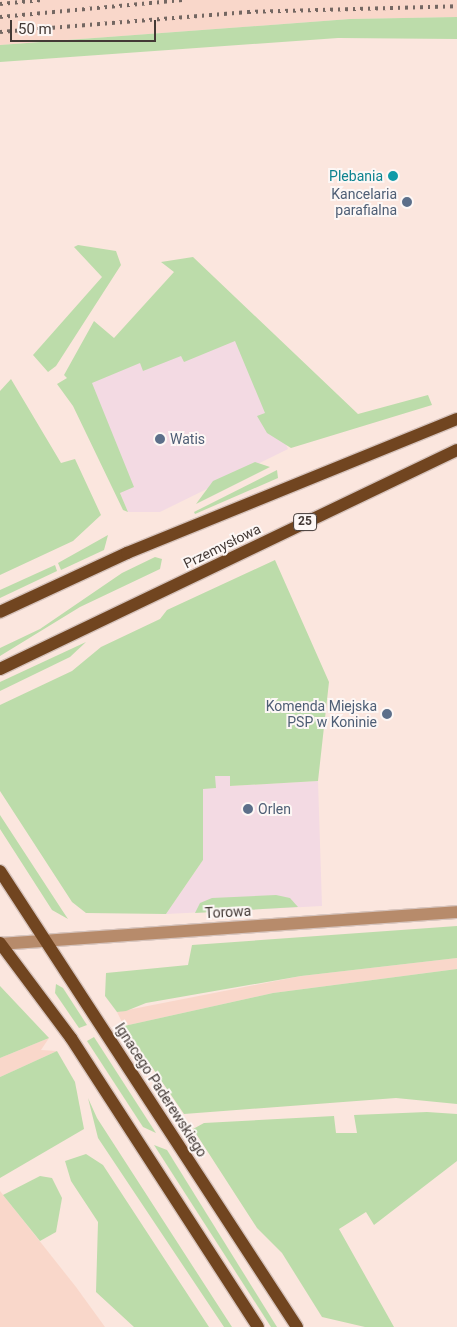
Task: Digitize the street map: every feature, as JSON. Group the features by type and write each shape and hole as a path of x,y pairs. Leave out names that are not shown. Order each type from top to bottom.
{"main road":[{"name":"Przemysłowa","path":"0,612 127,554 457,419"},
{"name":"Przemysłowa","path":"0,669 457,450"},
{"name":"Ignacego Paderewskiego","path":"0,870 297,1327"},
{"path":"0,943 71,1038 258,1327"}],"street":[{"name":"Torowa","path":"0,943 457,912"}],"shaded area":[{"path":"0,0 457,0 457,17 350,19 0,45"},
{"path":"234,323 288,449 160,512 128,512 81,399 91,379"},
{"path":"215,776 230,776 231,786 318,781 322,906 166,914 203,860 203,789"},
{"path":"457,958 457,969 273,993 124,1026 117,1012 301,976"},
{"path":"49,1038 41,1050 57,1051 0,1077 0,1058"},
{"path":"0,1191 76,1287 105,1327 0,1327"}],"green space":[{"path":"457,17 457,39 338,38 0,62 0,45 350,19"},
{"path":"78,245 116,251 121,265 56,366 48,372 33,355 102,277 74,247"},
{"path":"193,257 358,414 428,395 432,405 291,448 267,433 257,416 265,413 235,341 184,362 181,356 143,371 140,363 92,383 134,487 120,493 128,512 123,510 73,406 57,384 67,378 64,375 94,321 114,338 174,272 161,262"},
{"path":"11,379 61,463 75,459 101,515 73,541 0,575 0,391"},
{"path":"255,462 270,467 196,504 213,481"},
{"path":"277,470 278,478 195,514 194,512"},
{"path":"108,535 104,550 61,570 58,563"},
{"path":"155,557 162,559 160,569 80,607 0,656 0,648 40,629 122,573"},
{"path":"275,560 329,682 318,781 230,786 230,776 215,776 216,788 203,789 203,860 166,914 86,913 72,902 0,791 0,705 72,671 101,647 160,619 167,610"},
{"path":"55,565 57,571 0,598 0,590"},
{"path":"86,642 70,657 0,691 0,682"},
{"path":"0,815 68,919 52,910 0,829"},
{"path":"276,895 290,898 298,907 195,913 200,903 212,898"},
{"path":"457,926 457,958 301,976 146,1003 126,1011 117,1012 105,996 106,973 188,965 192,945"},
{"path":"457,969 457,1104 396,1098 184,1114 124,1026 273,993"},
{"path":"56,984 63,988 87,1025 79,1028 55,993"},
{"path":"0,986 49,1038 0,1058"},
{"path":"94,1037 156,1133 143,1127 87,1041"},
{"path":"57,1051 75,1082 84,1129 0,1178 0,1077"},
{"path":"88,1098 97,1118 232,1327 224,1327 98,1138"},
{"path":"427,1112 457,1114 457,1161 374,1225 366,1212 339,1229 394,1327 365,1327 322,1317 282,1253 257,1228 193,1129 204,1123 334,1116 336,1133 357,1133 354,1115"},
{"path":"154,1145 167,1150 277,1327 271,1327"},
{"path":"86,1154 103,1165 209,1327 134,1327 96,1292 98,1222 71,1181 65,1161"},
{"path":"40,1176 52,1178 62,1198 56,1232 40,1241 3,1195"}],"railway":[{"path":"0,4 42,0"},
{"path":"0,17 185,0"},
{"path":"0,32 248,12 457,6"}],"place":[{"name":"Plebania","path":"393,176"},
{"name":"Kancelaria parafialna","path":"407,202"},
{"name":"Watis","path":"160,439"},
{"name":"Komenda Miejska PSP w Koninie","path":"387,714"},
{"name":"Orlen","path":"248,809"}]}
